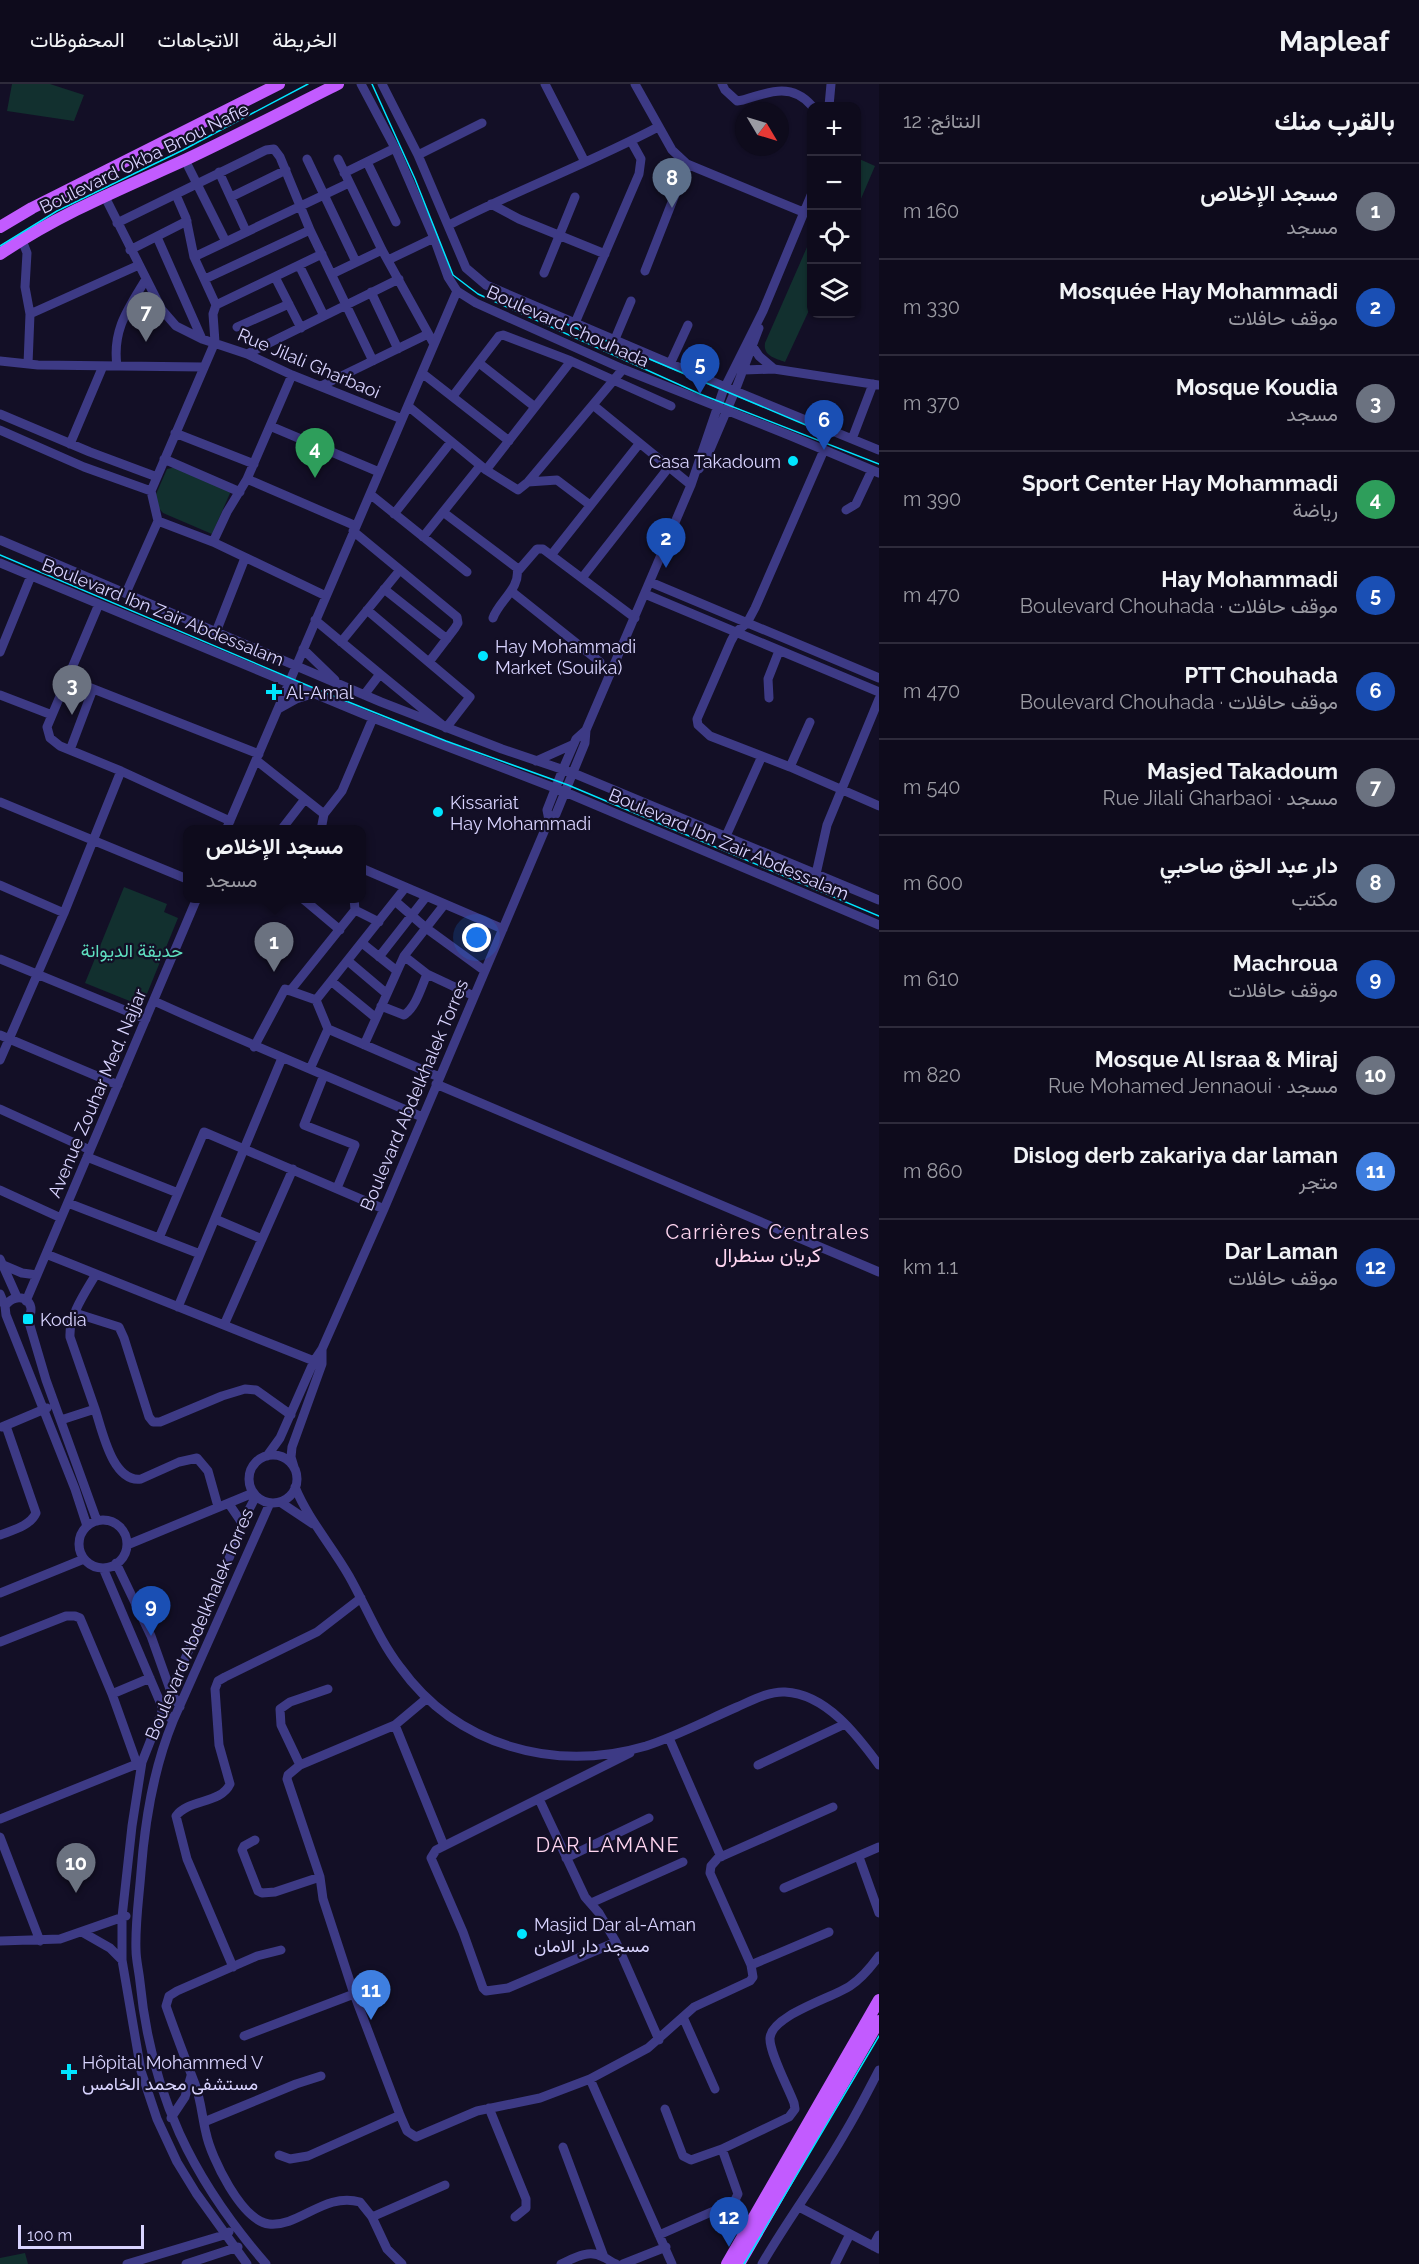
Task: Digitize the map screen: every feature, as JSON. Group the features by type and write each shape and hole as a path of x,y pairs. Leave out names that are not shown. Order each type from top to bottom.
{"main road":[{"name":"Boulevard Okba Bnou Nafie","path":"0,227 32,208 279,84"},
{"name":"Boulevard Okba Bnou Nafie","path":"0,254 104,195 185,160 338,84"},
{"path":"727,2264 879,2000"},
{"path":"739,2264 879,2021"}],"street":[{"path":"99,604 47,727 50,738 70,750 122,771 228,825 457,291 448,277 434,238 394,148 361,84"},
{"name":"Boulevard Chouhada","path":"382,84 418,155 466,268 486,285 879,450"},
{"path":"545,84 585,162"},
{"path":"636,84 672,150 687,164 803,212"},
{"path":"722,84 724,90 737,101 786,84 802,91 809,102"},
{"path":"829,102 831,84"},
{"path":"418,155 482,123"},
{"path":"449,225 658,127"},
{"path":"575,323 641,165 631,141"},
{"path":"344,173 394,148"},
{"path":"117,223 176,195 195,183 270,149 278,152 310,230 373,361"},
{"path":"307,159 356,262"},
{"path":"338,159 382,250 434,344"},
{"path":"185,160 225,242"},
{"path":"367,162 396,222"},
{"path":"645,271 687,164"},
{"path":"231,197 286,170"},
{"path":"219,172 246,231"},
{"path":"194,258 349,183"},
{"name":"Rue Jilali Gharbaoi","path":"104,195 130,250 167,318 176,326 202,339 248,354 292,375 402,419"},
{"path":"126,593 158,521 151,491 215,342 213,314 216,305 194,258 187,221 176,195"},
{"path":"544,273 575,197"},
{"path":"491,204 519,219 605,254"},
{"name":"Boulevard Abdelkhalek Torres","path":"721,409 735,391 744,370 764,311 807,204"},
{"path":"130,250 187,221"},
{"path":"205,279 310,230"},
{"path":"157,237 202,339"},
{"path":"388,260 434,238"},
{"path":"22,240 27,253 25,287 30,314 28,364"},
{"path":"332,274 382,250"},
{"path":"216,305 322,254"},
{"path":"30,314 139,265"},
{"path":"299,265 324,316"},
{"path":"275,277 301,328"},
{"path":"117,366 115,349 118,330 146,279"},
{"path":"248,354 399,279"},
{"name":"Boulevard Chouhada","path":"457,291 476,303 623,369 876,472"},
{"path":"371,292 398,349"},
{"path":"615,339 631,301"},
{"path":"237,327 289,304"},
{"name":"Boulevard Abdelkhalek Torres","path":"560,790 563,769 574,744 586,730 691,485 706,459 725,387 764,311"},
{"path":"670,364 688,325"},
{"path":"321,386 428,334"},
{"path":"453,396 499,336 503,335 571,361 670,406"},
{"path":"753,347 759,356 774,369"},
{"path":"0,361 28,364 203,367"},
{"path":"423,537 509,441 571,361"},
{"path":"478,363 535,407"},
{"path":"70,444 103,366"},
{"path":"408,406 483,468 515,490 521,490 623,369"},
{"path":"744,370 774,369 876,384 852,440"},
{"path":"422,374 509,441"},
{"path":"213,542 227,512 247,479 292,375"},
{"path":"592,405 691,485"},
{"path":"0,414 97,455 157,477"},
{"path":"270,426 379,472"},
{"path":"0,430 91,469 151,491"},
{"path":"175,433 254,464"},
{"path":"394,514 452,442"},
{"path":"552,554 639,444"},
{"path":"824,450 747,623 736,632 699,711 698,725 710,736 790,767 879,806"},
{"path":"91,469 97,455"},
{"path":"164,459 240,492"},
{"path":"544,464 557,480 590,505"},
{"path":"582,578 669,466"},
{"path":"846,510 856,504 876,472"},
{"path":"247,479 355,529 400,570 457,616 458,623 429,662"},
{"path":"528,482 557,480"},
{"path":"370,494 467,572"},
{"path":"443,512 517,568 518,572"},
{"path":"158,521 213,542 326,596"},
{"name":"Boulevard Ibn Zair Abdessalam","path":"0,540 364,695 446,728 573,772 879,900"},
{"path":"493,618 511,591 518,572 537,549 543,549 635,618"},
{"path":"216,633 245,558"},
{"name":"Boulevard Ibn Zair Abdessalam","path":"0,563 373,718 560,790 879,925"},
{"path":"340,642 400,570"},
{"path":"0,652 31,576"},
{"path":"650,582 877,677 879,667"},
{"path":"384,589 447,639"},
{"path":"511,591 600,662"},
{"path":"645,594 879,692"},
{"path":"315,620 446,728 470,697 367,610"},
{"path":"303,649 338,684"},
{"path":"769,698 768,679 779,651"},
{"path":"364,695 380,674"},
{"path":"68,679 257,757 324,814"},
{"path":"70,750 93,689"},
{"path":"278,709 296,699 315,693"},
{"path":"0,695 52,716"},
{"path":"816,874 827,825 879,699"},
{"path":"322,825 324,814 342,791 373,718"},
{"path":"790,767 810,722"},
{"name":"Boulevard Abdelkhalek Torres","path":"267,1456 280,1438 291,1415 384,1209 549,820 547,810 573,772 585,742 586,730"},
{"path":"536,761 574,744"},
{"path":"726,836 762,756"},
{"path":"0,1060 4,1037 37,975 122,771"},
{"path":"285,825 305,799"},
{"path":"0,802 183,877"},
{"path":"366,870 502,929"},
{"path":"0,885 64,913"},
{"path":"316,1000 405,888"},
{"path":"379,957 426,897"},
{"path":"395,901 426,928 485,971"},
{"name":"Avenue Zouhar Med. Najjar","path":"22,1299 37,1275 195,903"},
{"path":"308,903 340,930"},
{"path":"290,991 355,910 354,903"},
{"path":"364,1045 404,956 444,905"},
{"path":"355,910 379,922"},
{"path":"362,943 397,971"},
{"path":"404,956 427,975 474,996"},
{"path":"0,959 146,1019"},
{"path":"348,961 387,994"},
{"path":"381,1006 404,1015 407,1014 427,975"},
{"path":"331,981 376,1018"},
{"path":"255,1047 285,989 316,1000 328,1029 437,1080 879,1272"},
{"path":"154,1001 255,1047 422,1117"},
{"path":"310,1069 328,1029"},
{"path":"4,1037 118,1085"},
{"path":"178,1307 282,1058"},
{"path":"324,1075 304,1125 355,1145 337,1188"},
{"path":"0,1109 89,1154 178,1193"},
{"path":"159,1238 204,1132 384,1209"},
{"path":"224,1325 293,1169"},
{"path":"0,1190 61,1218"},
{"path":"68,1203 200,1254"},
{"path":"215,1219 262,1239"},
{"path":"46,1254 314,1361"},
{"path":"1,1262 22,1274 37,1275"},
{"path":"1,1262 22,1299 31,1310 28,1319 55,1405 97,1521"},
{"path":"96,1274 70,1323 70,1337 112,1457 122,1473 141,1479 178,1462 196,1458 207,1471 217,1503"},
{"path":"0,1294 5,1315 75,1489 87,1526"},
{"path":"5,1315 10,1300 22,1299"},
{"path":"75,1312 119,1327 149,1417 153,1422 160,1422 222,1396 246,1389 256,1390 291,1415"},
{"path":"5,1315 19,1324 28,1319"},
{"name":"Boulevard Abdelkhalek Torres","path":"295,1471 291,1461 292,1447 322,1364 322,1349"},
{"path":"0,1535 25,1525 33,1519 36,1513 3,1427 55,1405"},
{"path":"61,1420 95,1408"},
{"path":"253,1493 249,1482 251,1469 255,1463 274,1455 287,1460 295,1471 295,1487 300,1499 341,1562 398,1665 426,1699 490,1740 539,1754 593,1756 645,1746 669,1738 754,1700 784,1692 810,1700 837,1716 879,1765"},
{"path":"275,1502 287,1498 295,1487"},
{"path":"126,1543 253,1493"},
{"path":"126,1543 217,1503 253,1493 275,1502 318,1528"},
{"name":"Boulevard Abdelkhalek Torres","path":"247,2264 224,2235 177,2162 157,2118 141,2071 122,1960 122,1917 139,1763 230,1556 253,1493"},
{"name":"Boulevard Abdelkhalek Torres","path":"266,2264 219,2204 190,2157 171,2118 149,2045 136,1952 145,1825 161,1753 173,1721 275,1502"},
{"path":"229,1504 242,1523"},
{"path":"97,1521 112,1522 119,1526 126,1543 123,1555 116,1563 103,1568 96,1567 83,1556 80,1539 87,1526 97,1521"},
{"path":"0,1587 83,1556"},
{"path":"0,1593 83,1556"},
{"path":"116,1563 151,1636 171,1692 180,1707"},
{"path":"103,1568 163,1709 173,1721"},
{"path":"233,1967 187,1859 176,1816 188,1806 224,1791 230,1784 219,1745 215,1689 218,1681 225,1677 317,1632 361,1598"},
{"path":"0,1641 66,1616 80,1618 139,1763 0,1819"},
{"path":"112,1694 150,1678"},
{"path":"300,1765 281,1725 280,1708 290,1702 328,1689"},
{"path":"426,1699 395,1725 300,1765 286,1779 320,1877 323,1899 354,1994 400,2115 407,2131 416,2137 477,2111 540,2098 590,2079 648,2049 694,2007 750,1981 753,1977 751,1965 710,1871 713,1863 721,1857 833,1807"},
{"path":"758,1765 846,1724"},
{"path":"395,1725 444,1846"},
{"path":"669,1738 721,1857"},
{"path":"616,1942 508,1988 486,1991 464,1932 431,1858 436,1850 645,1746"},
{"path":"539,1799 585,1897 599,1912 616,1942 659,2040"},
{"path":"566,1858 649,1818"},
{"path":"0,1837 40,1941"},
{"path":"255,1840 244,1846 242,1850 258,1891 274,1892 320,1877"},
{"path":"784,1888 879,1847"},
{"path":"859,1857 879,1913"},
{"path":"591,1903 683,1862"},
{"path":"0,1941 60,1939 122,1917 137,1915"},
{"path":"82,1932 102,1942 122,1960"},
{"path":"751,1965 830,1932"},
{"path":"281,1950 257,1956 177,1991 166,2001 202,2108 206,2135 230,2188 254,2219 266,2224 278,2224 334,2201 345,2199 360,2202 372,2217 387,2249 402,2264"},
{"path":"665,2109 683,2156 696,2160 789,2117 795,2109 794,2103 770,2039 776,2026 815,2002 852,1984 879,1956"},
{"path":"244,2036 354,1994"},
{"path":"684,2017 715,2089"},
{"path":"762,2264 846,2131 879,2070"},
{"path":"171,2118 185,2097 191,2076"},
{"path":"204,2122 321,2076"},
{"path":"590,2079 672,2264"},
{"path":"489,2108 526,2199 526,2208 515,2217"},
{"path":"279,2156 290,2159 308,2156 400,2115"},
{"path":"563,2147 604,2257"},
{"path":"659,2235 734,2202 738,2194 722,2149"},
{"path":"372,2217 445,2185"},
{"path":"799,2207 876,2248 879,2235"},
{"path":"127,2264 224,2235 236,2227"},
{"path":"835,2264 850,2234"},
{"path":"186,2264 235,2248 247,2241"},
{"path":"623,2264 666,2247"},
{"path":"561,2264 582,2255 591,2254 604,2257 616,2264"}],"green space":[{"path":"12,84 50,84 84,95 74,121 7,111"},
{"path":"861,160 875,166 861,199"},
{"path":"807,247 807,315 785,362 768,354 765,343"},
{"path":"176,467 231,491 212,534 163,513 153,501 167,469"},
{"name":"حديقة الديوانة","path":"124,887 167,904 164,912 178,918 142,1006 85,983"},
{"path":"25,2253 28,2264 0,2264 0,2258"}],"tram line":[{"path":"0,246 57,211 183,150 308,84"},
{"path":"372,84 415,179 453,275 478,294 700,394 879,464"},
{"path":"557,320 820,431"},
{"path":"0,555 316,689 446,741 568,785 879,916"},
{"path":"744,2264 879,2036"}],"place":[{"name":"دار عبد الحق صاحبي","path":"672,208"},
{"name":"Masjed Takadoum","path":"146,342"},
{"name":"Hay Mohammadi","path":"700,394"},
{"name":"PTT Chouhada","path":"824,450"},
{"name":"Casa Takadoum","path":"793,461"},
{"name":"Sport Center Hay Mohammadi","path":"315,478"},
{"name":"Mosquée Hay Mohammadi","path":"666,568"},
{"name":"Hay Mohammadi Market (Souika)","path":"483,656"},
{"name":"Al-Amal","path":"274,692"},
{"name":"Mosque Koudia","path":"72,715"},
{"name":"Kissariat Hay Mohammadi","path":"438,812"},
{"name":"مسجد الإخلاص","path":"274,972"},
{"name":"Kodia","path":"28,1319"},
{"name":"Machroua","path":"151,1636"},
{"name":"Mosque Al Israa & Miraj","path":"76,1893"},
{"name":"Masjid Dar al-Aman مسجد دار الامان","path":"522,1934"},
{"name":"Dislog derb zakariya dar laman","path":"371,2020"},
{"name":"Hôpital Mohammed V مستشفى محمد الخامس","path":"69,2072"},
{"name":"Dar Laman","path":"729,2247"}],"district":[{"name":"Carrières Centrales كريان سنطرال","path":"768,1244"},
{"name":"DAR LAMANE","path":"608,1845"}]}
